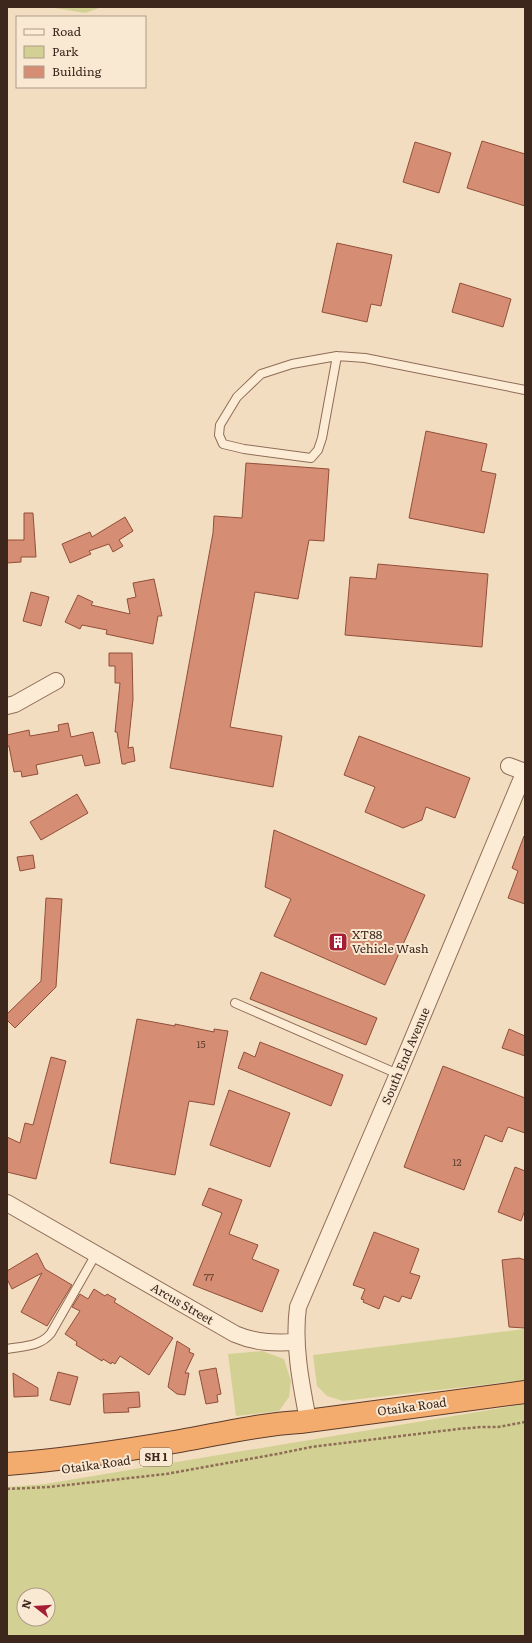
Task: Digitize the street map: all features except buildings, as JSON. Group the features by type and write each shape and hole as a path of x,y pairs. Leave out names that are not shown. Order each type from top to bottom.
{"highway":[{"name":"Otaika Road","path":"7,1464 37,1462 133,1450 275,1423 304,1421 525,1392"},
{"name":"Otaika Road","path":"7,1474 109,1463 281,1435 304,1421"}],"street":[{"path":"7,706 15,704 56,680"},
{"name":"South End Avenue","path":"296,1342 298,1307 398,1074 525,771 509,766"},
{"name":"Arcus Street","path":"7,1203 242,1337 263,1342 296,1342"},
{"path":"296,1342 304,1421"}],"lane":[{"path":"337,356 322,438 318,450 311,458 244,449 223,444 219,435 220,425 237,397 261,374 292,364 337,356 366,358 525,390"},
{"path":"235,1003 398,1074"},
{"path":"7,1349 41,1343 46,1340 51,1334 96,1254"}],"path":[{"path":"7,1489 48,1487 166,1474 311,1447 473,1428 498,1427 525,1422"}],"green space":[{"path":"49,7 102,7 85,13"},
{"path":"525,1329 525,1380 343,1401 327,1396 317,1386 313,1355"},
{"path":"262,1351 284,1359 291,1381 289,1397 279,1411 236,1416 228,1354"},
{"path":"525,1404 525,1636 7,1636 7,1487 45,1484"}],"place":[{"name":"XT88 Vehicle Wash","path":"338,942"}]}
